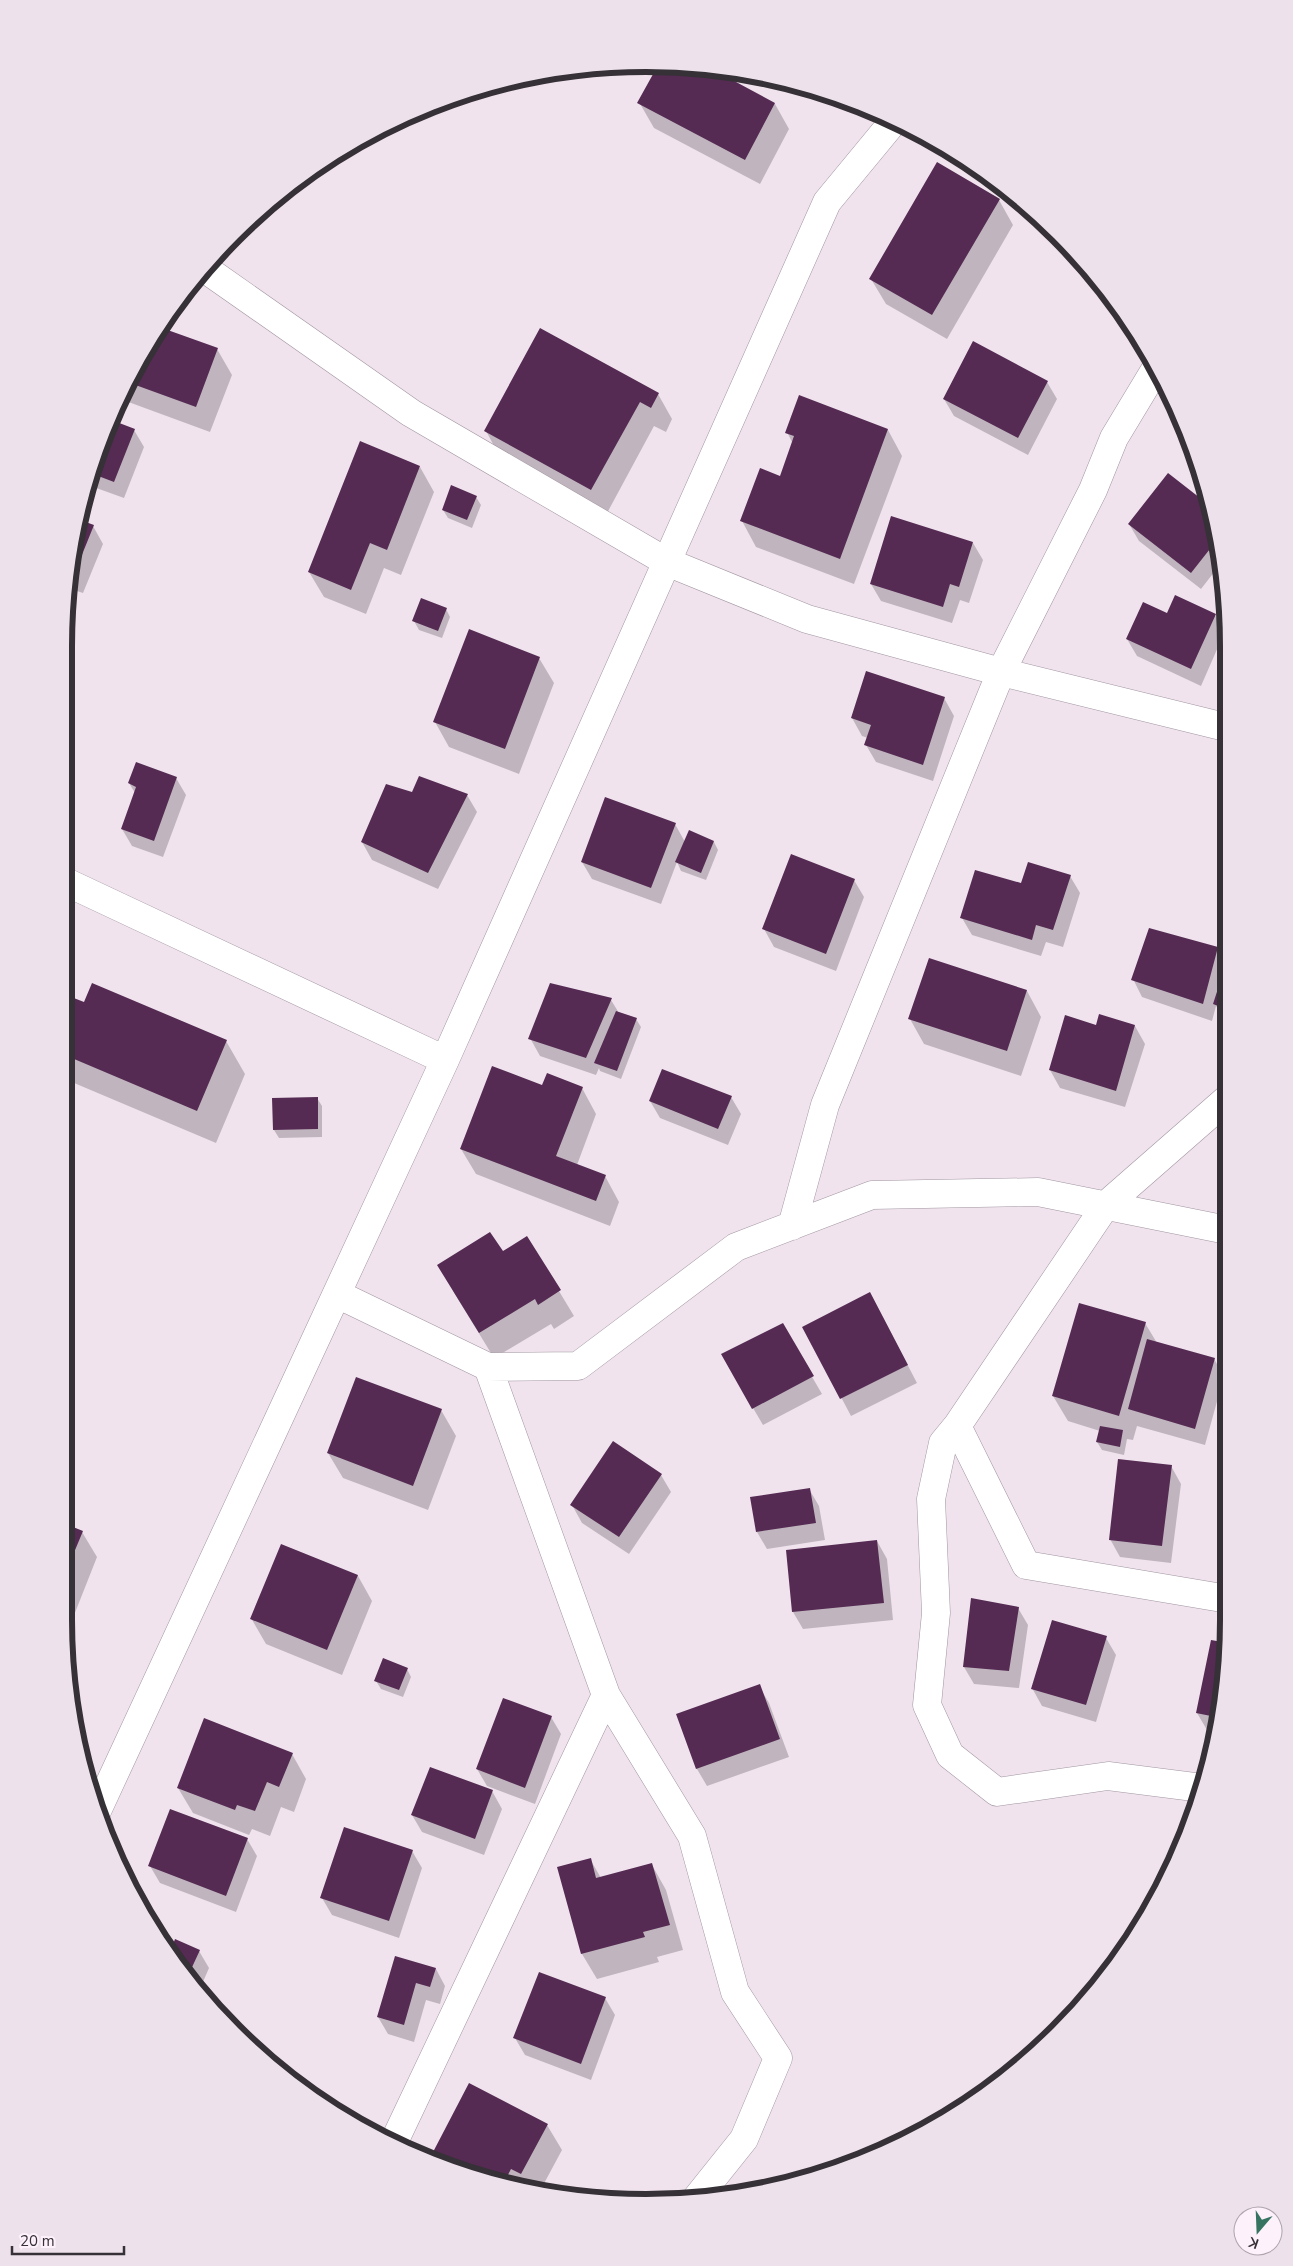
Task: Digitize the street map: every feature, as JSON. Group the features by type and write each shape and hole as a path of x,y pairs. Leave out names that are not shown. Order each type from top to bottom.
{"street":[{"path":"102,1799 445,1060 827,202 889,127"},
{"path":"211,273 411,413 667,562 807,619 1001,672 1220,726"},
{"path":"792,1226 825,1105 1001,672 1093,490 1104,458 1114,438 1151,374"},
{"path":"72,885 445,1060"},
{"path":"1195,1787 1108,1776 997,1792 950,1755 927,1705 936,1613 931,1499 943,1444 1106,1205 1220,1105"},
{"path":"337,1294 488,1368 578,1366 736,1247 872,1196 1038,1192 1220,1229"},
{"path":"488,1368 606,1695 692,1836 735,1992 778,2058 744,2139 704,2190"},
{"path":"957,1426 1026,1565 1220,1597"},
{"path":"397,2136 606,1695"}],"building":[{"path":"654,72 730,79 775,103 745,160 637,103"},
{"path":"937,162 1000,199 932,315 869,279"},
{"path":"540,328 659,393 651,408 640,402 591,490 484,431"},
{"path":"168,330 218,348 196,407 136,385 149,359"},
{"path":"973,341 1048,381 1018,438 943,399"},
{"path":"799,395 888,429 840,559 740,521 760,468 780,476 794,436 785,433"},
{"path":"118,423 135,429 114,482 99,476"},
{"path":"360,441 420,466 387,550 370,543 351,590 308,572"},
{"path":"1168,473 1201,499 1211,547 1191,573 1128,524"},
{"path":"451,485 477,496 467,520 442,510"},
{"path":"891,516 973,542 959,587 950,584 943,607 870,584"},
{"path":"87,522 94,525 79,563"},
{"path":"1175,595 1216,614 1191,669 1126,639 1143,602 1167,613"},
{"path":"421,598 447,608 438,631 412,621"},
{"path":"469,629 540,657 505,749 433,722"},
{"path":"866,671 945,697 923,765 864,745 871,725 851,718"},
{"path":"136,762 177,777 154,841 121,829 136,787 128,783"},
{"path":"419,776 468,794 428,873 361,842 386,784 412,792"},
{"path":"605,797 676,823 651,888 581,862"},
{"path":"689,830 714,841 701,873 675,862"},
{"path":"791,854 855,879 826,954 762,929"},
{"path":"1028,862 1071,875 1053,930 1036,925 1032,940 960,918 975,870 1021,883"},
{"path":"1149,928 1218,947 1203,1004 1131,980"},
{"path":"929,958 1027,990 1007,1051 908,1019"},
{"path":"1220,982 1220,1007 1213,1004"},
{"path":"92,983 227,1040 197,1111 72,1058 72,997 84,1002"},
{"path":"550,983 612,998 586,1058 528,1039"},
{"path":"616,1011 637,1018 617,1071 594,1063"},
{"path":"1099,1014 1135,1025 1116,1091 1049,1070 1065,1015 1096,1025"},
{"path":"492,1066 542,1085 547,1073 583,1087 556,1156 606,1175 596,1201 460,1149"},
{"path":"662,1069 732,1096 718,1129 649,1101"},
{"path":"318,1097 318,1129 273,1130 272,1098"},
{"path":"490,1232 503,1251 527,1236 561,1290 538,1305 535,1299 479,1333 437,1265"},
{"path":"870,1292 908,1365 840,1399 802,1327"},
{"path":"1079,1303 1146,1322 1119,1416 1052,1396"},
{"path":"783,1323 814,1376 752,1409 721,1354"},
{"path":"1147,1339 1215,1358 1195,1429 1128,1409"},
{"path":"356,1377 442,1409 413,1486 327,1453"},
{"path":"1100,1426 1123,1430 1120,1447 1096,1442"},
{"path":"613,1441 662,1474 619,1537 570,1505"},
{"path":"1118,1459 1172,1465 1162,1546 1109,1540"},
{"path":"810,1488 816,1523 756,1532 750,1497"},
{"path":"72,1527 83,1531 72,1557"},
{"path":"877,1540 884,1603 792,1612 786,1550"},
{"path":"281,1544 358,1575 327,1650 250,1619"},
{"path":"971,1598 1019,1607 1009,1671 963,1667"},
{"path":"1052,1620 1107,1636 1086,1705 1031,1689"},
{"path":"1211,1640 1219,1641 1216,1694 1212,1716 1196,1713"},
{"path":"383,1658 408,1668 399,1690 374,1681"},
{"path":"760,1684 780,1739 696,1769 676,1714"},
{"path":"503,1698 552,1716 525,1788 476,1769"},
{"path":"204,1718 293,1753 279,1787 267,1782 255,1811 237,1805 235,1810 177,1788"},
{"path":"430,1767 493,1790 475,1839 411,1815"},
{"path":"170,1809 248,1838 226,1896 148,1866"},
{"path":"344,1827 413,1850 389,1921 320,1898"},
{"path":"591,1858 596,1878 652,1863 670,1925 643,1932 645,1937 581,1954 557,1867"},
{"path":"175,1939 200,1950 191,1969 191,1969 173,1944"},
{"path":"395,1956 436,1968 430,1987 416,1983 404,2025 377,2017"},
{"path":"539,1972 606,1997 581,2064 513,2038"},
{"path":"469,2083 548,2124 521,2174 511,2169 507,2176 498,2174 433,2152"}]}
